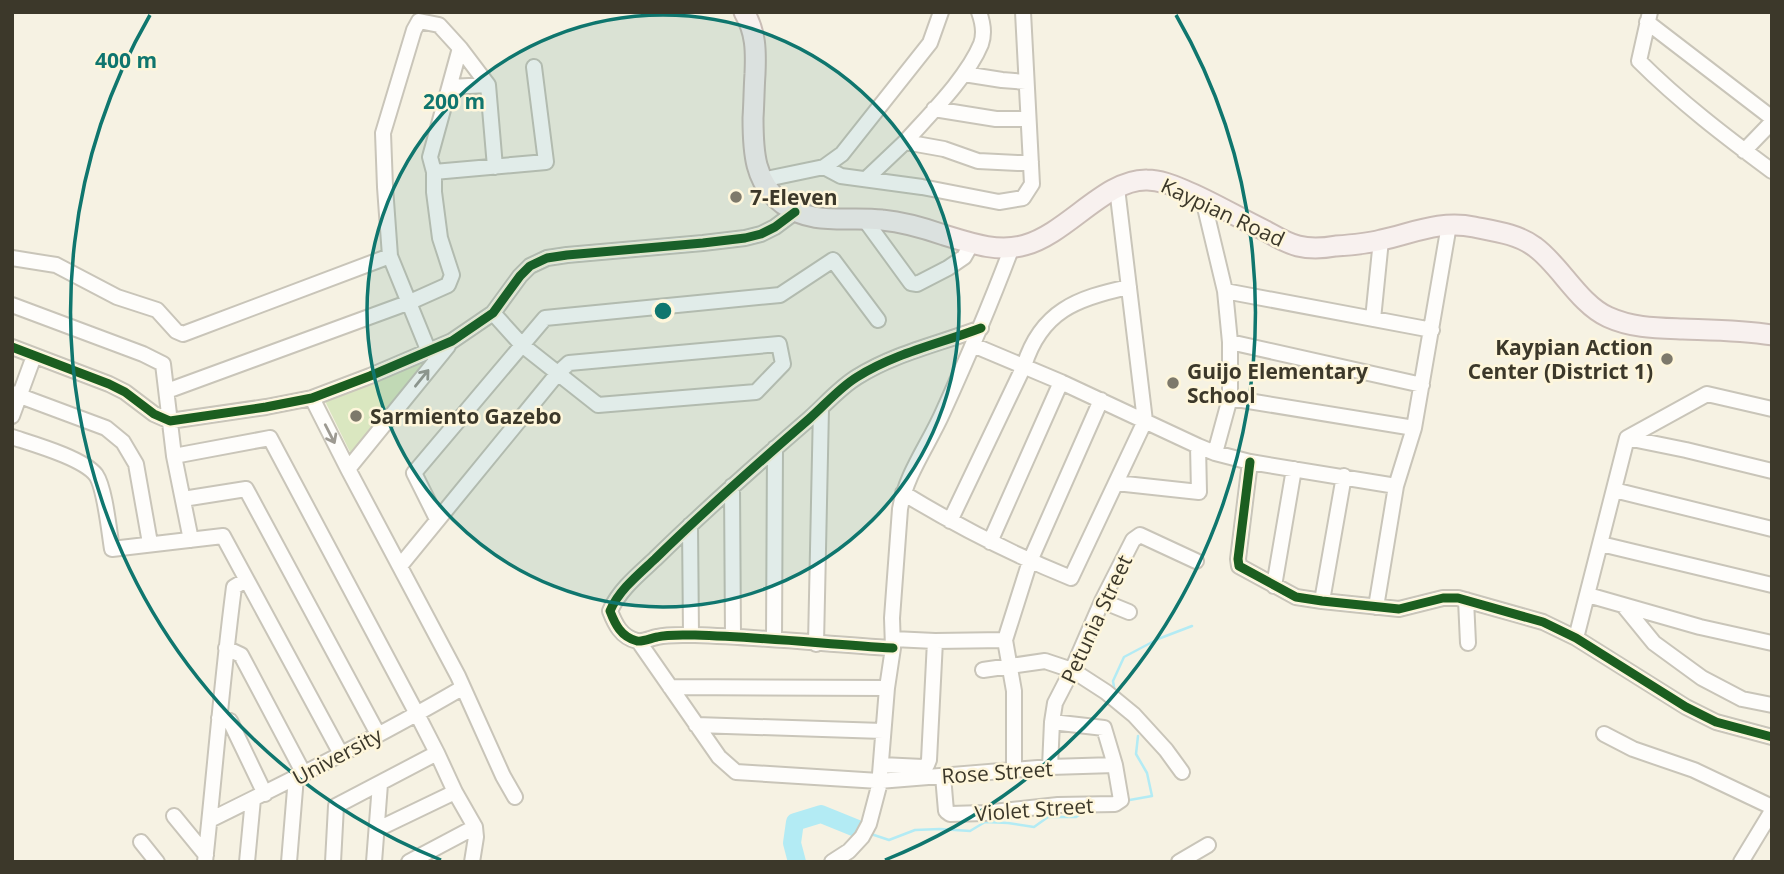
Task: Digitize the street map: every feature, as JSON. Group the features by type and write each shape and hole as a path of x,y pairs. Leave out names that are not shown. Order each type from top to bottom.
{"main road":[{"path":"744,12 755,34 753,147 756,164 762,180 773,195 795,212"},
{"name":"Kaypian Road","path":"795,212 810,217 882,220 923,228 980,246 1012,247 1026,245 1050,234 1117,188 1134,180 1151,179 1170,184 1301,247 1329,247 1381,240 1426,227 1450,225 1470,226 1512,236 1534,246 1581,297 1605,317 1642,328 1734,330 1772,335"}],"street":[{"path":"762,180 824,167 842,154 930,43 940,12"},
{"path":"866,179 905,142 964,74 981,43 984,24 979,12"},
{"path":"824,167 841,176 922,187 999,202 1023,198 1032,184 1023,12"},
{"path":"1744,151 1772,120 1648,17 1639,61 1744,151 1772,171"},
{"path":"429,352 390,256 384,187 383,133 419,21 439,25 488,85 495,167"},
{"path":"167,391 410,302 448,285 452,275 440,238 434,172 430,157 460,48"},
{"path":"434,172 545,162 534,67"},
{"path":"964,74 1026,82"},
{"path":"450,87 488,85"},
{"path":"934,109 996,119 1028,119"},
{"path":"905,142 944,149 978,161 1031,162"},
{"path":"903,493 990,542 1071,578 1145,421 1117,188"},
{"path":"1203,199 1225,291 1230,342 1230,398 1215,453"},
{"path":"12,347 109,384 125,392 154,414 170,421 266,407 312,398 452,341 493,313 520,276 530,266 547,258 745,238 775,227 795,212"},
{"path":"865,220 914,284 964,257 972,243"},
{"path":"1376,607 1396,485 1414,428 1450,225"},
{"path":"1373,319 1381,240"},
{"path":"832,862 851,857 869,824 879,781 893,643 903,493 981,328 1012,247"},
{"path":"12,258 56,265 117,297 157,310 176,331 183,334 390,256"},
{"path":"437,519 414,473 545,318 780,295 833,260 878,320"},
{"path":"950,521 1040,332 1058,314 1076,302 1129,287"},
{"path":"1225,291 1432,330"},
{"path":"12,305 163,364 174,456 191,540"},
{"path":"400,566 558,373 569,363 779,344 783,364 756,392 597,405 558,373 522,345 493,313"},
{"path":"691,635 690,525 837,391 858,376 895,358 981,328"},
{"path":"348,469 452,341"},
{"path":"1230,342 1422,385"},
{"path":"972,345 1061,382 1215,453 1250,462 1396,485"},
{"path":"12,416 16,395 34,356"},
{"path":"990,542 1061,382"},
{"path":"1576,638 1627,438 1707,394 1772,409"},
{"path":"16,395 106,428 123,442 136,464 150,543"},
{"path":"312,398 458,676 515,797"},
{"path":"1230,398 1414,428"},
{"path":"1014,771 1015,701 1005,640 1030,561 1101,400"},
{"path":"816,644 821,408"},
{"path":"12,437 79,461 94,473 100,483 112,549 223,536 341,754"},
{"path":"174,456 270,438 475,827 472,862"},
{"path":"1627,438 1772,471"},
{"path":"1116,483 1199,492 1198,446"},
{"path":"774,639 775,448"},
{"path":"1250,462 1239,566 1273,586 1296,597 1399,609 1443,598 1466,600 1543,622 1576,638 1686,707 1716,722 1772,737"},
{"path":"1273,586 1294,469"},
{"path":"1322,601 1344,476"},
{"path":"732,486 733,636"},
{"path":"183,499 246,489 378,734"},
{"path":"1614,490 1772,528"},
{"name":"Rose Street","path":"690,525 624,590 610,611 614,623 624,635 639,642 719,757 736,772 879,781 1050,767 1115,765"},
{"name":"Petunia Street","path":"1050,767 1055,703 1101,601 1133,540 1140,535 1196,561"},
{"path":"1601,544 1772,585"},
{"path":"205,859 234,587 246,580"},
{"path":"1588,595 1700,627 1772,643"},
{"path":"1466,600 1468,643"},
{"path":"1101,601 1129,612"},
{"path":"1622,605 1654,643 1702,678 1742,699 1772,705"},
{"path":"639,642 659,636 691,635 816,644 1005,640"},
{"path":"881,765 927,765 935,641"},
{"path":"226,648 241,655 300,776 289,862"},
{"path":"983,670 1045,661 1072,670 1106,692 1134,715 1182,772"},
{"path":"670,687 887,688"},
{"name":"University","path":"210,820 300,776 462,688"},
{"path":"219,718 230,721 259,796 247,862"},
{"path":"1052,722 1104,728 1115,765"},
{"path":"696,724 883,731"},
{"path":"1604,734 1633,749 1694,770 1772,809 1741,862"},
{"path":"333,862 336,806 437,753"},
{"name":"Violet Street","path":"943,776 946,811 950,814 984,813 1058,805 1115,804 1122,798 1115,765"},
{"path":"374,862 380,784"},
{"path":"378,829 455,792"},
{"path":"174,816 205,859"},
{"path":"409,862 475,827"},
{"path":"141,842 157,862"},
{"path":"1179,862 1208,845"}],"green space":[{"path":"427,361 351,454 325,401"}],"waterway":[{"path":"1115,693 1113,681 1124,657 1158,639 1192,626"},
{"path":"1124,801 1152,796 1147,773 1136,754 1138,736"},
{"path":"871,834 889,840 915,830 970,831 985,822 1034,827 1048,817 1076,817 1088,810"},
{"path":"797,862 792,843 795,822 821,814 858,829"}],"cycle path":[{"path":"12,347 109,384 125,392 154,414 170,421 266,407 312,398 452,341 493,313 520,276 530,266 547,258 745,238 775,227 795,212"},
{"path":"893,648 695,635 666,635 637,641 623,633 610,611 624,589 636,577 850,381 902,355 981,328"},
{"path":"1250,462 1239,566 1296,597 1399,609 1443,598 1458,598 1543,622 1576,638 1686,707 1716,722 1772,737"}],"place":[{"name":"7-Eleven","path":"736,197"},
{"name":"Kaypian Action Center (District 1)","path":"1667,359"},
{"name":"Guijo Elementary School","path":"1173,383"},
{"name":"Sarmiento Gazebo","path":"356,416"}]}
